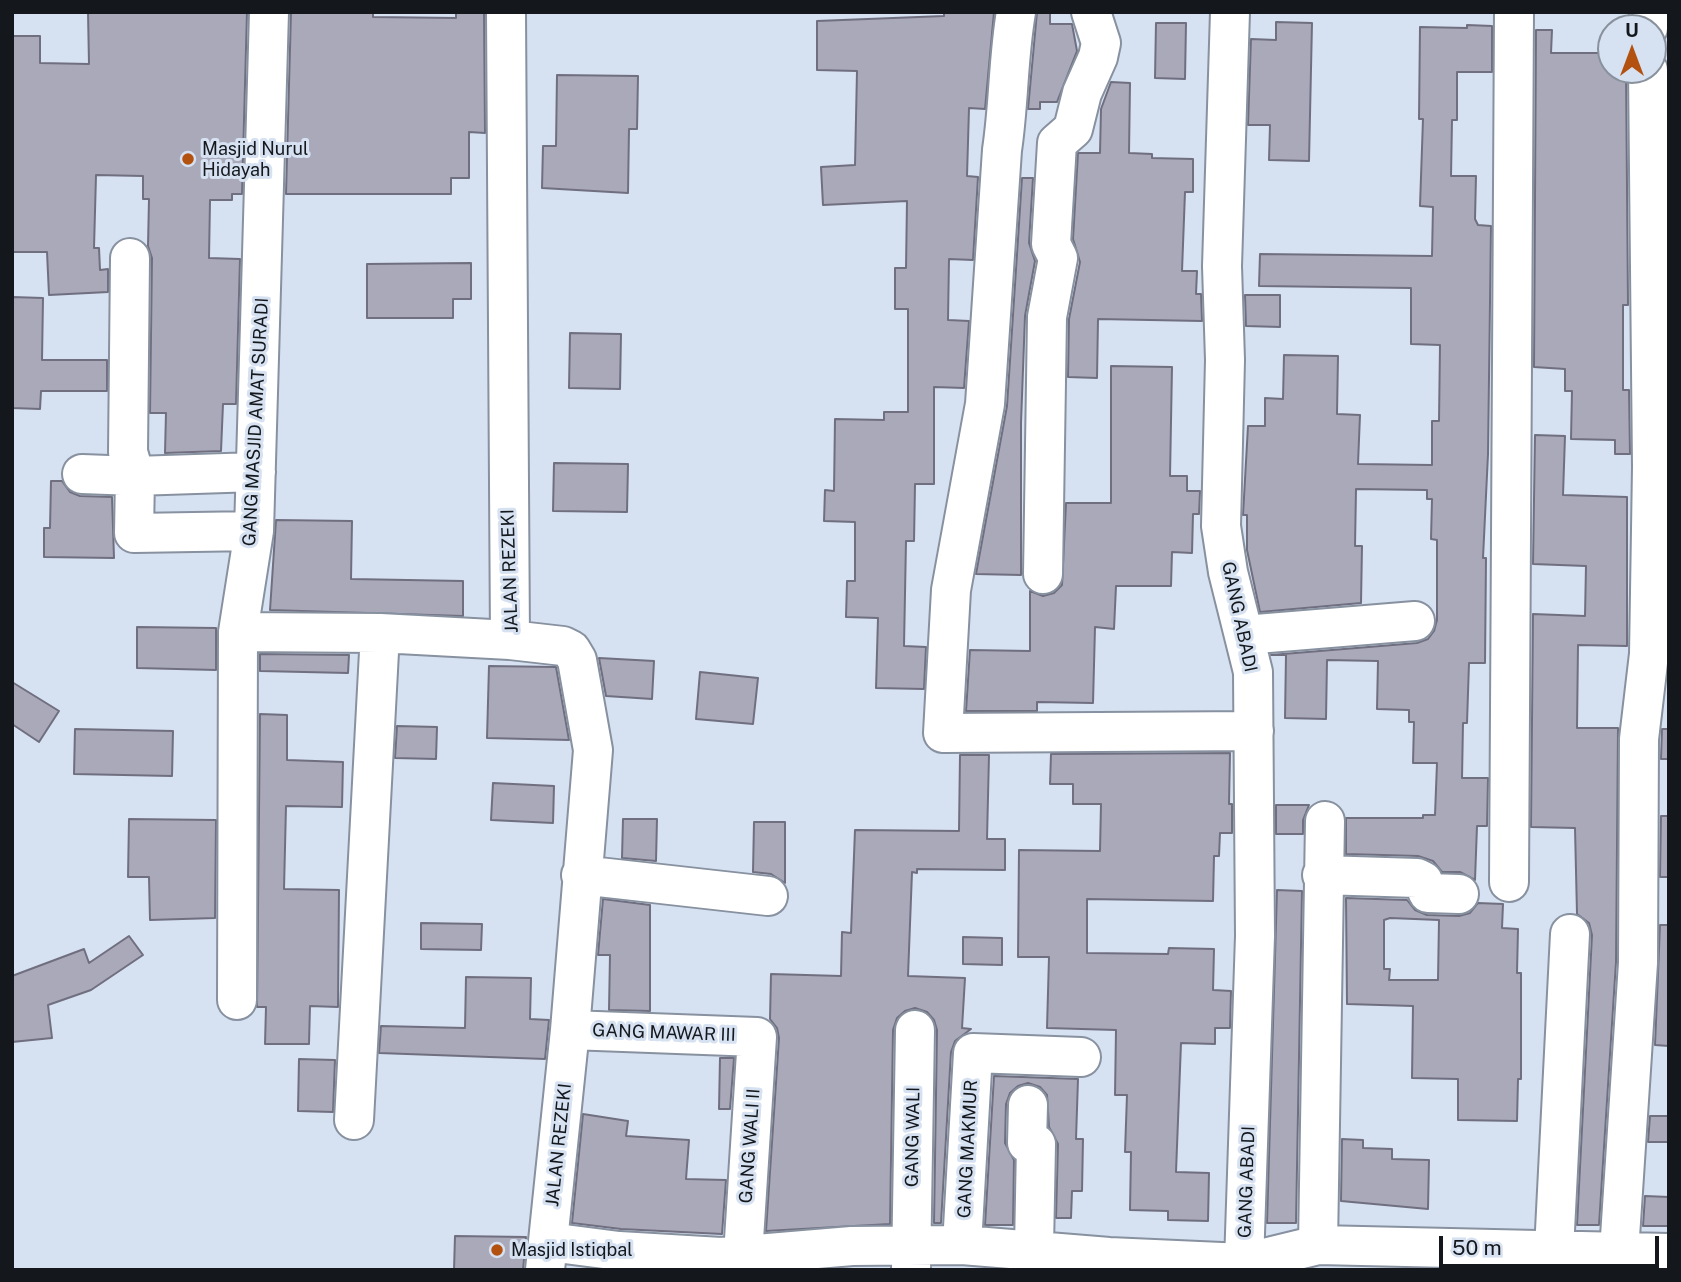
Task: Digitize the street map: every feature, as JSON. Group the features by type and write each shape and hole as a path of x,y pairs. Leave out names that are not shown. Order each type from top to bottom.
{"street":[{"name":"GANG MASJID AMAT SURADI","path":"237,1000 238,632 254,531 270,12"},
{"name":"JALAN REZEKI","path":"506,12 510,640 563,646 571,650 577,660 593,750 570,1030 547,1256"},
{"path":"1016,12 1002,150 985,404 951,590 943,733 1254,731"},
{"path":"1043,573 1047,317 1058,258 1051,244 1056,158 1058,143 1073,130 1082,93 1098,57 1101,43 1091,12"},
{"name":"GANG ABADI","path":"1230,12 1222,266 1225,360 1221,526 1228,572 1253,672 1254,731 1255,936 1244,1263"},
{"path":"1509,882 1514,12"},
{"path":"1619,1252 1638,963 1639,739 1649,654 1652,467 1648,84"},
{"path":"130,258 128,452 135,476 134,533 254,531"},
{"path":"82,474 135,476 256,472"},
{"path":"1244,635 1415,621"},
{"path":"238,632 380,633 510,640"},
{"path":"354,1120 380,633"},
{"path":"1318,1245 1325,821"},
{"path":"581,876 768,896"},
{"path":"1322,876 1417,878 1423,881 1428,893 1459,894"},
{"path":"1553,1260 1570,934"},
{"name":"GANG MAWAR III","path":"570,1030 757,1037"},
{"name":"GANG WALI","path":"912,1257 915,1030"},
{"name":"GANG WALI II","path":"728,1261 757,1037"},
{"name":"GANG MAKMUR","path":"962,1245 973,1053 1081,1057"},
{"path":"1028,1105 1027,1143 1036,1144 1034,1248"},
{"path":"547,1256 618,1261 912,1257 962,1245 1034,1248 1109,1263 1244,1263 1318,1245 1391,1258 1553,1260 1619,1252 1669,1253"}],"building":[{"path":"88,12 247,12 242,194 232,194 232,200 210,200 209,258 240,259 236,404 223,404 221,451 165,453 166,413 150,413 152,258 148,246 149,199 143,199 143,176 96,175 94,248 99,248 100,270 108,269 108,292 49,295 47,252 12,252 12,36 40,36 40,63 89,64"},
{"path":"291,12 373,12 373,17 456,18 456,12 484,12 485,133 469,132 469,178 451,178 451,194 286,194"},
{"path":"944,12 994,12 985,109 969,108 967,176 978,177 973,260 949,259 948,320 969,321 964,388 934,387 934,484 915,484 914,541 906,541 904,646 926,647 924,689 876,688 878,618 846,617 847,581 855,581 855,522 824,521 825,490 834,491 835,419 884,420 884,412 908,412 908,309 895,309 895,268 906,268 907,201 823,205 821,167 855,165 857,71 817,70 817,21 944,16"},
{"path":"1037,12 1050,12 1050,24 1072,24 1077,51 1057,102 1040,102 1040,109 1028,109"},
{"path":"1276,22 1312,23 1309,161 1269,160 1270,125 1248,125 1251,39 1276,40"},
{"path":"1156,23 1186,23 1185,79 1155,78"},
{"path":"1467,25 1492,26 1492,72 1457,72 1457,120 1452,120 1451,176 1476,176 1475,219 1478,225 1491,226 1488,454 1483,558 1486,558 1485,663 1469,663 1467,723 1463,723 1462,778 1488,778 1487,826 1477,826 1475,880 1460,872 1442,872 1433,861 1418,856 1346,854 1346,818 1423,818 1423,815 1435,815 1437,763 1413,763 1414,722 1409,722 1409,710 1377,709 1378,661 1327,660 1326,719 1285,718 1286,655 1271,655 1417,643 1428,639 1437,620 1437,540 1431,539 1432,499 1427,499 1427,490 1356,489 1355,546 1362,546 1361,603 1260,612 1247,550 1247,515 1243,515 1248,426 1265,426 1265,398 1283,399 1284,355 1338,356 1337,414 1360,415 1358,464 1432,465 1432,421 1439,421 1440,345 1411,344 1411,288 1259,286 1260,254 1432,256 1433,207 1420,206 1423,119 1419,119 1420,27 1467,28"},
{"path":"1536,30 1552,30 1551,53 1597,53 1597,84 1626,84 1628,305 1623,305 1623,390 1629,390 1630,454 1615,454 1615,440 1571,439 1572,391 1565,391 1565,369 1534,367"},
{"path":"557,75 638,76 637,129 629,129 628,193 542,188 543,146 556,146"},
{"path":"1111,82 1130,83 1129,153 1152,154 1152,158 1193,159 1193,192 1185,192 1182,271 1197,271 1196,294 1201,294 1202,321 1098,319 1097,378 1068,377 1069,319 1080,262 1073,239 1078,153 1100,153 1101,109"},
{"path":"1022,178 1033,178 1029,243 1035,261 1025,316 1021,423 1021,575 976,574 1007,406"},
{"path":"471,263 471,299 453,299 453,318 367,318 367,264"},
{"path":"1245,295 1280,295 1280,327 1246,326"},
{"path":"12,297 43,298 42,360 107,360 107,391 41,391 40,409 12,408"},
{"path":"570,333 621,334 620,389 569,388"},
{"path":"1111,366 1172,367 1170,476 1187,476 1187,491 1200,491 1199,514 1193,514 1192,553 1172,552 1171,586 1116,586 1114,629 1095,627 1093,703 1037,702 1037,711 966,711 970,650 1030,651 1030,591 1043,596 1054,593 1062,585 1066,503 1111,503"},
{"path":"1535,435 1565,436 1563,495 1627,497 1627,646 1578,645 1577,728 1618,728 1616,962 1599,1225 1577,1225 1592,935 1589,923 1577,914 1575,828 1531,827 1533,614 1585,616 1586,566 1533,564"},
{"path":"554,463 628,464 627,512 553,511"},
{"path":"51,481 62,481 70,492 80,496 112,497 114,558 44,557 44,528 50,528"},
{"path":"276,520 352,521 351,579 463,581 463,616 270,610"},
{"path":"137,627 216,628 216,670 137,668"},
{"path":"260,654 349,655 348,673 260,671"},
{"path":"599,658 654,661 652,699 606,696"},
{"path":"489,666 556,667 569,740 487,738"},
{"path":"700,672 758,678 753,724 696,719"},
{"path":"12,682 59,711 39,742 12,724"},
{"path":"260,714 287,715 287,760 343,762 342,807 286,806 284,889 339,890 338,1007 310,1006 309,1044 265,1044 266,1007 257,1007"},
{"path":"397,726 437,727 436,759 395,758"},
{"path":"75,729 173,731 172,776 74,774"},
{"path":"1662,729 1669,729 1669,759 1661,759"},
{"path":"1230,753 1229,804 1232,804 1232,833 1220,833 1219,856 1214,856 1213,901 1087,899 1087,953 1168,954 1169,948 1214,949 1213,990 1231,991 1230,1028 1215,1028 1215,1044 1181,1043 1176,1172 1209,1173 1208,1221 1168,1220 1168,1211 1130,1210 1131,1152 1125,1152 1127,1095 1115,1095 1116,1030 1047,1028 1049,957 1018,957 1019,850 1100,851 1101,804 1073,804 1073,784 1050,784 1051,754"},
{"path":"960,755 989,755 987,839 1005,839 1005,870 917,869 917,873 912,872 908,976 965,978 962,1028 971,1029 955,1041 951,1052 941,1223 934,1223 937,1030 934,1020 927,1012 915,1008 905,1011 897,1018 893,1030 890,1224 766,1231 779,1038 777,1028 770,1019 771,974 841,976 842,932 851,933 855,830 959,831"},
{"path":"493,783 554,786 553,823 491,820"},
{"path":"1276,805 1309,805 1303,820 1303,834 1276,834"},
{"path":"1661,816 1669,816 1669,877 1660,877"},
{"path":"129,819 216,820 215,918 150,920 149,877 128,877"},
{"path":"623,819 657,819 656,861 622,858"},
{"path":"754,822 785,822 785,883 771,874 753,872"},
{"path":"1277,890 1302,891 1296,1223 1267,1223"},
{"path":"1346,898 1407,900 1415,910 1427,915 1459,916 1470,913 1478,903 1503,904 1502,928 1518,929 1517,973 1521,973 1521,1079 1518,1079 1517,1121 1458,1120 1458,1079 1412,1078 1413,1006 1347,1004","holes":["1384,920 1439,920 1438,980 1389,980 1390,969 1384,969"]},
{"path":"603,899 650,905 650,1011 609,1010 610,955 598,955"},
{"path":"421,923 482,924 481,950 421,949"},
{"path":"1660,925 1669,925 1669,1046 1655,1045"},
{"path":"129,936 143,955 91,990 48,1005 52,1038 12,1042 12,976 84,949 89,963"},
{"path":"963,937 1002,938 1002,965 963,964"},
{"path":"466,977 531,978 530,1019 549,1020 545,1059 379,1053 381,1026 465,1028"},
{"path":"720,1058 734,1058 730,1109 719,1109"},
{"path":"299,1059 335,1060 333,1112 298,1111"},
{"path":"994,1076 1078,1079 1076,1139 1083,1139 1082,1191 1072,1191 1071,1218 1056,1218 1058,1144 1049,1127 1047,1095 1040,1087 1028,1083 1018,1086 1010,1093 1006,1104 1005,1143 1014,1160 1013,1225 985,1225"},
{"path":"583,1114 628,1121 626,1136 689,1140 686,1179 726,1180 722,1234 621,1229 572,1223"},
{"path":"1650,1116 1669,1116 1669,1142 1648,1142"},
{"path":"1342,1139 1363,1140 1363,1148 1392,1149 1392,1159 1429,1160 1428,1209 1341,1201"},
{"path":"1645,1196 1669,1197 1669,1226 1643,1226"},
{"name":"Masjid Istiqbal","path":"455,1236 526,1237 523,1270 454,1270"}],"place":[{"name":"Masjid Nurul Hidayah","path":"188,159"},
{"name":"Masjid Istiqbal","path":"497,1250"}]}
